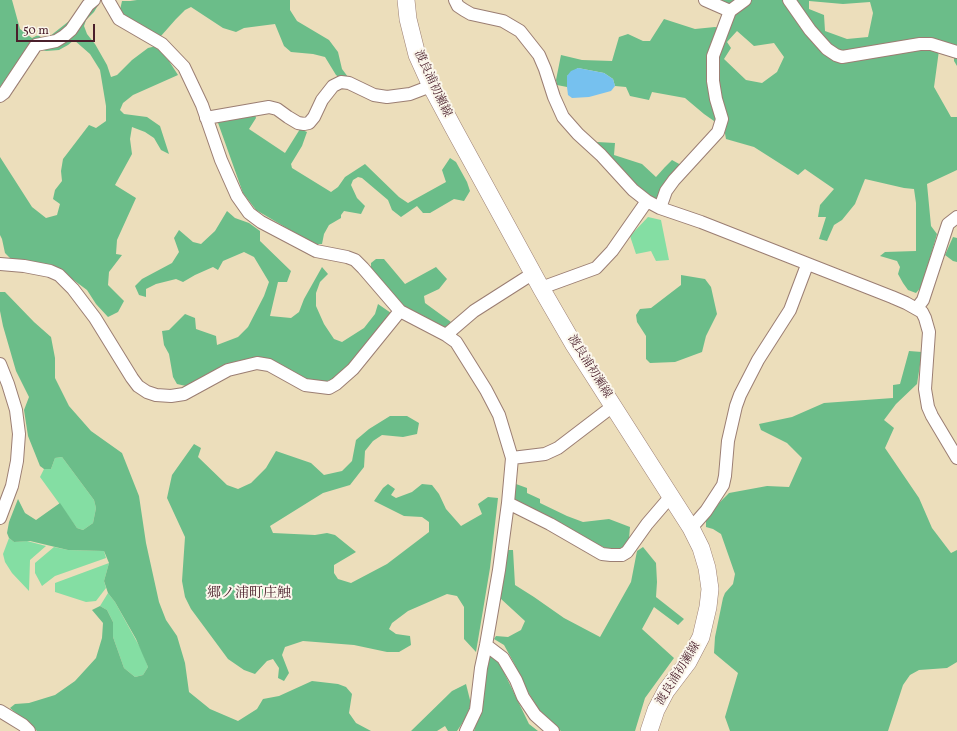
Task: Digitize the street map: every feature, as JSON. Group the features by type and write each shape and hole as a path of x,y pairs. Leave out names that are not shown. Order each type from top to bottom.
{"main road":[{"name":"渡良浦初瀬線","path":"406,0 408,19 417,54 431,86 536,281 574,345 691,528 701,548 707,568 710,589 702,637 695,652 666,691 656,710 650,731"}],"street":[{"path":"0,96 4,93 36,45 56,41 64,36 71,30 88,5 94,0"},
{"path":"108,0 119,19 162,44 184,67 202,104 221,160 237,196 249,212 261,222 316,251 347,257 354,260 363,268 400,311 446,335 456,342 486,390 499,415 512,458 508,503 486,645 481,668 476,710 466,731"},
{"path":"455,0 458,6 471,14 503,21 520,31 539,56 545,69 554,98 563,117 578,134 601,155 632,190 647,201 660,208 701,222 917,308 925,318 929,332 925,389 928,407 957,458"},
{"path":"705,0 730,11"},
{"path":"660,208 666,191 674,180 718,132 722,119 716,99 713,81 713,56 730,11 745,0"},
{"path":"789,0 810,30 827,50 836,56 842,57 931,44 957,52"},
{"path":"206,118 269,107 276,109 298,123 304,124 308,123 314,117 322,100 333,86 341,82 349,83 374,95 387,97 410,94 431,86"},
{"path":"446,335 474,311 536,281 596,268 612,251 647,201"},
{"path":"917,308 923,300 948,224 957,217"},
{"path":"0,264 24,266 50,271 59,275 72,289 94,318 138,386 146,392 156,395 171,396 184,394 228,370 257,363 269,365 305,385 329,388 336,384 353,369 400,311"},
{"path":"691,528 706,511 723,485 728,441 740,395 758,360 790,310 807,265"},
{"path":"0,364 16,410 19,434 17,461 13,480 4,511 0,518"},
{"path":"512,458 545,454 558,448 613,406"},
{"path":"508,503 550,524 602,554 622,556 627,552 646,524 671,496"},
{"path":"486,645 503,658 509,667 523,697 535,715 554,731"},
{"path":"0,711 23,725 29,731"}],"green space":[{"path":"0,0 12,0 20,29 32,38 38,35 45,40 78,14 100,2 94,12 86,20 84,26 87,34 95,44 107,65 111,77 117,75 132,60 148,48 156,46 169,61 178,75 133,95 123,103 120,110 124,114 147,117 160,126 169,154 161,150 154,138 145,132 132,127 130,139 132,154 115,185 136,198 117,240 116,254 122,255 109,272 108,285 124,301 118,312 108,317 96,304 87,290 64,273 12,260 5,253 0,235 0,157 32,207 46,218 57,215 60,204 53,199 55,190 62,181 61,171 63,159 89,125 96,128 106,121 106,106 100,70 90,54 74,40 59,50 46,51 39,49 12,70 0,87"},
{"path":"290,0 290,10 297,21 329,40 338,52 342,69 348,77 347,80 343,80 336,75 325,57 313,54 291,52 284,46 275,24 244,28 236,32 223,28 191,7 185,10 161,36 156,36 121,16 120,10 122,1"},
{"path":"711,0 957,0 957,66 954,61 954,47 940,43 934,87 951,117 957,117 957,170 927,184 931,226 937,234 922,286 916,293 908,290 903,283 898,274 900,267 897,261 880,256 885,252 916,251 916,203 914,189 865,179 855,204 842,220 834,225 827,241 819,239 826,217 818,217 820,205 834,189 805,169 798,175 754,147 726,139 724,128 685,98 652,92 649,100 630,96 626,87 615,86 613,79 604,73 578,68 567,76 567,87 557,85 556,80 561,55 582,60 612,61 619,37 628,34 643,41 650,41 664,19 695,29 715,27 726,30 735,11","holes":["809,1 843,4 870,2 873,13 868,37 847,39 825,31 824,15 809,9","737,31 754,46 774,43 784,57 777,72 762,83 746,80 724,59 731,48 727,42"]},
{"path":"255,114 256,118 249,129 285,153 300,129 307,132 302,146 291,164 292,168 331,192 338,187 345,177 365,164 399,197 408,203 446,182 442,170 450,158 456,162 467,182 470,191 464,201 454,199 430,213 423,213 417,206 401,217 392,210 388,200 362,178 358,177 353,180 351,185 357,198 365,206 361,214 344,211 341,218 329,225 324,234 322,244 314,244 256,210 243,193 217,120"},
{"path":"597,142 615,143 614,155 642,164 656,177 672,160 681,165 659,199 654,200 632,184 598,147"},
{"path":"227,211 235,218 249,223 260,231 260,241 291,271 287,282 278,282 270,316 291,318 299,312 304,299 322,267 328,274 320,282 316,293 316,306 324,324 334,339 342,342 364,328 375,314 378,304 391,313 354,361 334,379 324,382 310,382 274,361 257,357 238,361 209,373 186,386 177,384 173,377 169,354 164,345 162,331 169,330 185,314 195,318 196,329 216,336 217,345 238,337 248,327 264,296 269,282 254,257 244,252 223,261 218,270 213,267 183,282 176,279 156,284 146,289 146,297 139,295 135,286 142,279 172,263 179,252 174,238 179,230 193,242 201,244 215,231"},
{"path":"648,217 661,220 669,260 656,261 651,251 636,254 630,236"},
{"path":"953,237 957,238 957,262 945,255"},
{"path":"376,259 384,259 405,284 436,267 447,279 439,289 424,296 425,303 451,322 445,328 402,307 371,268 371,263"},
{"path":"681,275 705,279 711,287 717,314 706,336 702,352 675,362 650,363 646,359 646,336 637,322 636,315 640,309 651,308 681,285"},
{"path":"0,292 5,292 51,337 55,358 55,378 69,406 91,431 122,453 139,496 146,543 159,602 166,620 177,636 185,663 189,692 210,709 238,721 257,709 263,699 279,696 312,681 338,684 346,687 352,694 349,713 356,723 371,731 37,731 10,708 15,704 29,703 55,695 75,681 96,658 102,638 103,623 92,610 100,606 107,610 113,622 113,637 124,668 135,677 143,675 148,667 136,639 115,602 108,593 104,581 109,563 104,551 68,550 30,541 14,542 9,538 7,533 9,522 18,499 25,513 36,520 60,503 77,528 83,530 93,523 96,508 94,500 62,457 55,458 51,469 44,469 40,466 28,436 24,410 29,397 16,371 3,326 0,311"},
{"path":"909,351 922,352 917,384 896,404 884,420 894,428 885,448 919,498 932,528 951,553 957,550 957,662 947,668 919,670 910,675 903,685 888,731 730,731 725,717 738,673 714,653 715,637 723,598 725,593 733,584 735,574 721,534 706,527 706,520 729,493 767,486 789,487 802,458 787,443 761,430 759,424 792,417 824,403 893,398 893,385 900,384"},
{"path":"390,416 407,416 419,423 417,434 403,437 382,435 373,441 365,451 364,467 350,485 323,493 270,526 273,533 315,535 327,533 335,535 356,552 334,565 334,573 338,579 351,583 387,564 429,532 429,522 422,517 404,516 374,501 383,488 388,484 395,489 391,495 396,498 412,492 422,484 432,485 439,494 446,509 461,526 482,514 478,504 488,497 498,498 490,568 476,652 464,639 464,607 457,596 447,594 408,611 392,623 389,629 396,634 410,636 411,645 399,652 387,652 354,645 303,641 285,647 282,655 289,673 284,681 278,678 279,668 273,659 267,661 255,674 244,670 228,659 191,609 185,597 182,581 185,537 167,498 172,475 194,444 201,448 198,457 227,485 238,489 251,483 266,468 276,451 311,463 324,475 342,471 352,461 356,440 369,429"},
{"path":"62,457 94,500 96,508 93,523 83,530 77,528 40,477 44,469 51,469 55,458"},
{"path":"516,484 527,488 527,493 540,499 540,503 567,516 583,522 609,519 630,527 629,539 623,547 616,550 591,542 514,503"},
{"path":"9,538 14,542 27,541 46,546 30,560 29,591 12,573 5,562 3,554"},
{"path":"54,547 68,550 104,551 106,558 55,576 42,586 35,573 35,563"},
{"path":"643,547 656,563 656,597 684,619 678,625 654,607 642,629 674,658 645,698 635,731 561,731 544,718 522,682 504,645 494,639 496,636 508,637 521,630 525,621 500,598 508,550 513,550 515,585 564,618 600,637 631,582 637,551"},
{"path":"109,563 104,581 106,588 96,601 86,602 55,592 55,583"},
{"path":"108,593 115,602 142,651 148,667 143,675 135,677 124,668 113,637 113,622 107,610 100,606"},
{"path":"489,656 495,656 529,724 538,731 474,731 481,708"},
{"path":"466,684 471,704 465,719 457,731 448,731 445,726 437,731 411,731 452,691"}],"water":[{"path":"578,68 604,73 613,79 615,86 611,91 589,97 572,98 568,95 567,76 571,71"}],"district":[{"name":"郷ノ浦町庄触","path":"249,594"}]}
